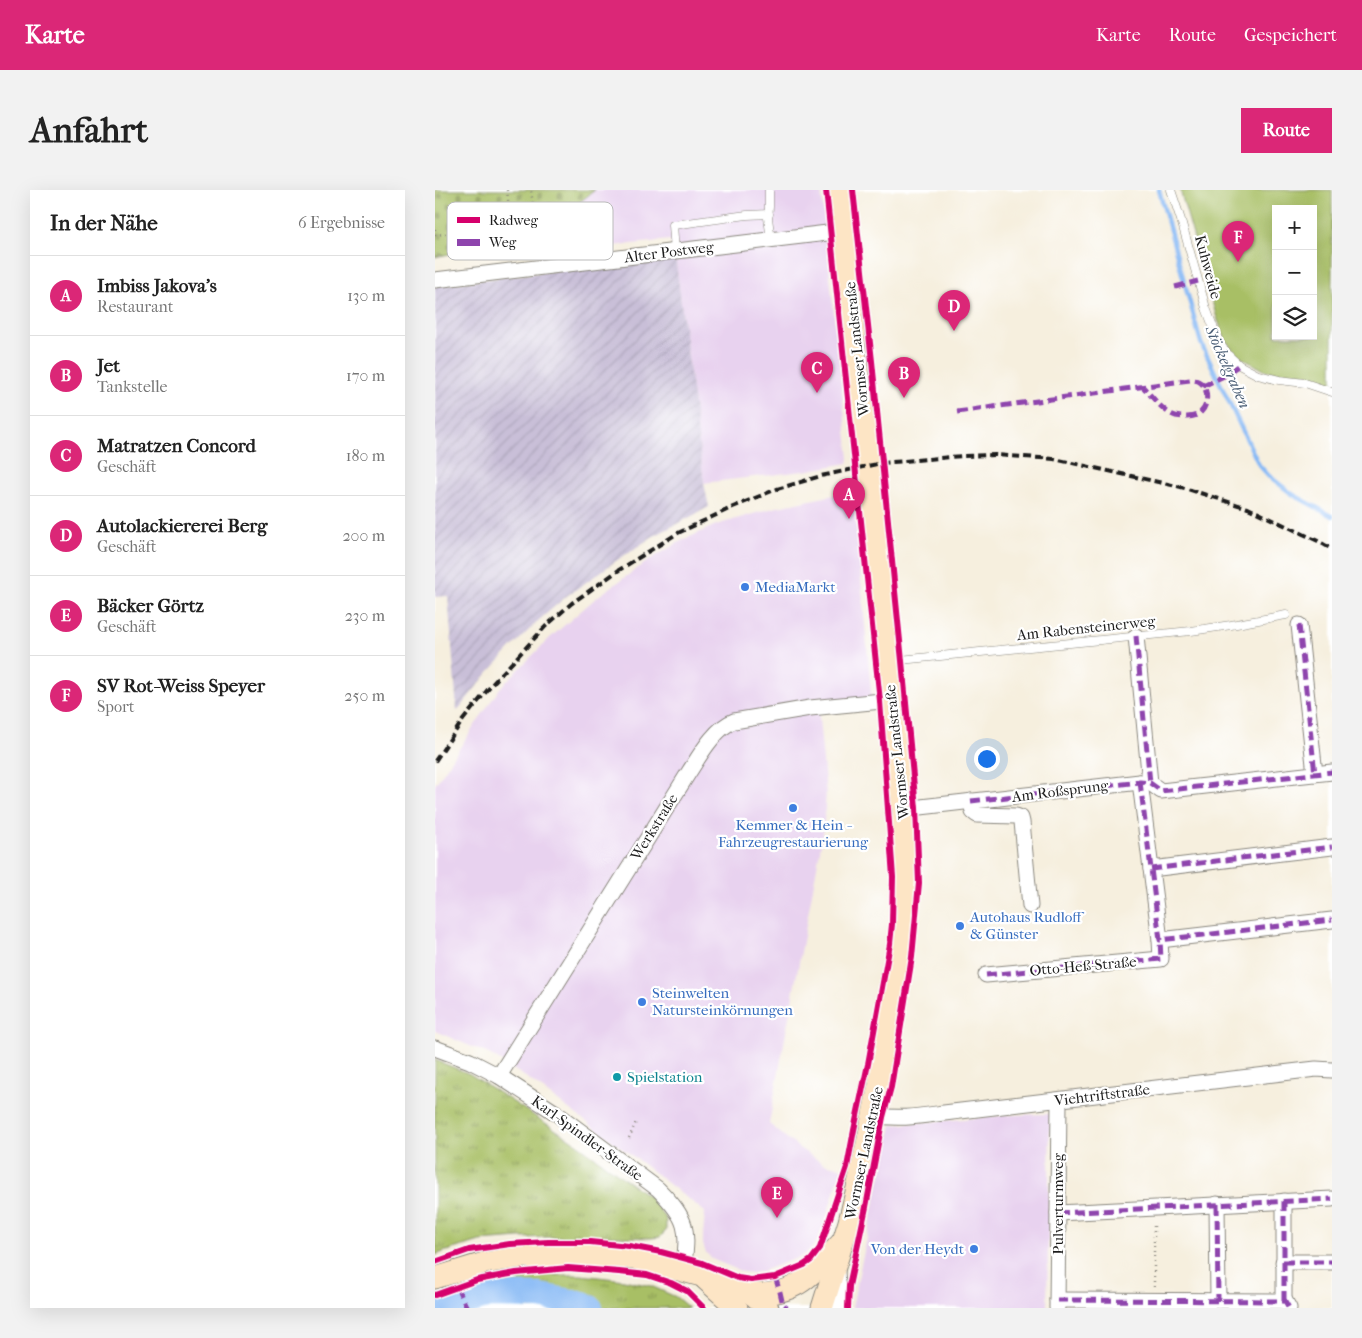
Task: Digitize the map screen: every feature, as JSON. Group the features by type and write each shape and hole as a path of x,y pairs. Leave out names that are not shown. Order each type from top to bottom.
{"main road":[{"name":"Wormser Landstraße","path":"822,1308 843,1241 873,1115 903,946 906,882 903,809 840,190"},
{"path":"744,1301 793,1288 810,1276 843,1241"},
{"path":"435,1278 484,1263 523,1257 593,1256 634,1258 728,1283 744,1301 768,1308"},
{"path":"703,1277 723,1308"}],"street":[{"name":"Alter Postweg","path":"613,258 844,231"},
{"name":"Alter Postweg","path":"435,280 601,260"},
{"path":"1299,625 1315,774"},
{"path":"1136,636 1145,782"},
{"name":"Werkstraße","path":"499,1076 689,772 713,738 725,725 734,721 811,708 892,700"},
{"name":"Am Roßsprung","path":"903,809 1145,782 1161,790 1332,772"},
{"name":"Otto-Heß-Straße","path":"986,974 1161,959 1151,869 1145,782"},
{"name":"Am Roßsprung","path":"971,801 973,812 977,815 1016,816 1021,818 1023,822 1031,906"},
{"path":"1151,869 1332,847"},
{"path":"1160,940 1332,920"},
{"name":"Karl-Spindler-Straße","path":"435,1048 470,1061 499,1076 556,1113 658,1189 678,1211 685,1226 686,1245 683,1270"},
{"name":"Viehtriftstraße","path":"873,1115 902,1117 1316,1069 1332,1070"},
{"name":"Pulverturmweg","path":"1057,1304 1059,1100"},
{"path":"1058,1213 1332,1199"},
{"path":"1057,1304 1218,1301 1287,1304 1283,1262 1284,1201"},
{"path":"1217,1204 1218,1301"},
{"path":"1283,1262 1332,1262"},
{"path":"835,1271 838,1308"}],"lane":[{"path":"769,190 771,240"},
{"name":"Kuhweide","path":"1171,190 1205,308 1219,342 1226,353 1239,365 1258,375 1305,384 1332,392"},
{"path":"675,251 673,225 747,215 769,214"},
{"name":"Am Rabensteinerweg","path":"888,661 1136,636 1231,625 1286,615"}],"path":[{"path":"435,229 435,235"},
{"path":"629,1138 636,1122"},
{"path":"1154,1208 1154,1301"}],"shaded area":[{"path":"595,190 821,190 848,463 804,471 704,483 675,255 670,240 613,246 613,202 580,202"},
{"path":"675,255 704,483 709,507 652,537 568,595 516,643 487,674 457,711 448,596 435,597 435,286"},
{"path":"853,491 872,702 818,707 826,793 823,834 769,1124 799,1148 824,1164 842,1168 823,1227 817,1241 810,1250 802,1256 762,1271 743,1272 714,1260 706,1253 703,1244 705,1212 527,1078 491,1055 435,1031 435,785 500,688 551,637 597,597 651,559 681,541 716,525 773,508"},
{"path":"1050,1114 1047,1308 852,1308 892,1125 1013,1115"}],"green space":[{"path":"435,190 595,190 580,202 447,202 447,255 435,257"},
{"path":"1180,190 1332,190 1332,384 1266,371 1240,357 1226,342 1216,315"},
{"path":"435,1060 470,1074 570,1139 651,1198 666,1219 666,1231 660,1237 651,1238 596,1236 480,1241 435,1255"},
{"path":"543,1275 581,1275 624,1280 651,1286 676,1297 689,1308 525,1308 507,1302 481,1303 469,1308 435,1308 435,1301 502,1279"}],"waterway":[{"name":"Stöckelgraben","path":"1159,190 1201,343 1259,465 1269,476 1292,494 1332,516"},
{"path":"446,1308 489,1295 540,1296 583,1304 590,1308"}],"railway":[{"path":"435,761 463,720 494,682 546,626 572,603 619,570 678,533 777,489 821,476 882,463 962,456 995,455 1054,459 1181,487 1248,508 1332,549"}],"marked path":[{"path":"1175,287 1198,281"},
{"path":"1203,386 1224,376 1239,365"},
{"path":"957,412 1190,380 1202,383 1206,391 1207,396 1204,409 1192,416 1175,416 1163,409 1143,387"},
{"path":"1299,625 1315,774"},
{"path":"1136,636 1150,783"},
{"path":"971,801 1140,782 1150,783 1161,791 1332,772"},
{"path":"1140,782 1160,940 1332,920"},
{"path":"1151,869 1332,847"},
{"path":"986,975 1161,959 1160,940"},
{"path":"1058,1213 1332,1199"},
{"path":"1284,1201 1284,1301"},
{"path":"1217,1204 1218,1301"},
{"path":"1283,1262 1332,1262"},
{"path":"775,1277 783,1305 787,1308"},
{"path":"457,1287 467,1308"},
{"path":"1057,1300 1285,1301 1289,1308"}],"cycle path":[{"path":"435,1262 469,1250 510,1244 590,1242 661,1252 702,1263 738,1278 751,1280 775,1277 804,1265 811,1260 820,1248 847,1167 868,1064 890,944 893,877 880,701 826,190"},
{"path":"848,1308 849,1286 883,1117 891,1087 912,957 919,883 916,808 872,361 853,190"},
{"path":"435,1295 477,1280 516,1273 568,1268 647,1275 687,1291 704,1308"}],"place":[{"name":"SV Rot-Weiss Speyer","path":"1238,262"},
{"name":"Autolackiererei Berg","path":"954,331"},
{"name":"Matratzen Concord","path":"817,393"},
{"name":"Jet","path":"904,398"},
{"name":"Imbiss Jakova's","path":"849,519"},
{"name":"MediaMarkt","path":"745,587"},
{"name":"Kemmer & Hein - Fahrzeugrestaurierung","path":"793,808"},
{"name":"Autohaus Rudloff & Günster","path":"960,926"},
{"name":"Steinwelten Natursteinkörnungen","path":"642,1002"},
{"name":"Spielstation","path":"617,1077"},
{"name":"Bäcker Görtz","path":"777,1218"},
{"name":"Von der Heydt","path":"974,1249"}]}
